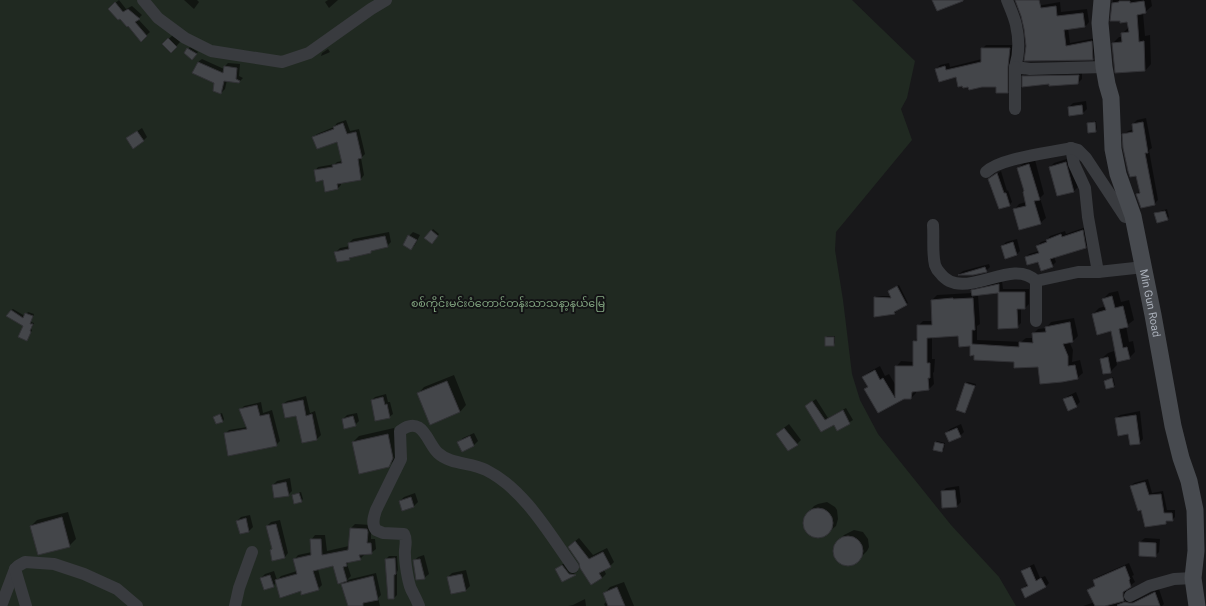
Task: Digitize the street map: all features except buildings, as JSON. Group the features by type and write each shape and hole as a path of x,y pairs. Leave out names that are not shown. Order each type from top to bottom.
{"street":[{"path":"143,0 158,18 185,38 211,51 282,62 309,53 386,0"},
{"path":"1007,0 1016,25 1018,45 1015,67 1015,109"},
{"name":"Min Gun Road","path":"1102,0 1100,23 1106,84 1111,98 1113,149 1118,174 1133,216 1144,267 1173,426 1181,458 1189,481 1195,510 1196,551 1193,578 1197,606"},
{"path":"1015,67 1030,69 1104,66"},
{"path":"986,172 994,166 1015,159 1071,148 1082,153 1125,217 1133,216"},
{"path":"1071,148 1074,164 1085,188 1088,217 1098,272"},
{"path":"933,225 935,267 944,278 955,284 964,284 1016,274 1030,275 1036,281 1036,321"},
{"path":"1036,281 1078,272 1098,272 1144,267"},
{"path":"419,606 410,588 408,579 404,556 406,538 404,534 380,532 376,530 373,518 401,459 400,431 411,426 415,426 422,430 438,453 452,461 476,466 486,470 516,491 546,527 573,567"},
{"path":"235,606 239,588 252,552"},
{"path":"1,606 15,570 18,566 25,562 54,564 84,574 118,589 137,606"},
{"path":"15,570 26,606"},
{"path":"1130,596 1149,586 1174,578 1193,578"}],"green space":[{"name":"စစ်ကိုင်းမင်းဝံတောင်တန်းသာသနာ့နယ်မြေ","path":"0,0 852,0 915,61 907,98 901,109 912,140 836,232 835,250 852,374 860,400 878,434 951,525 999,577 1016,606 0,606"}]}
